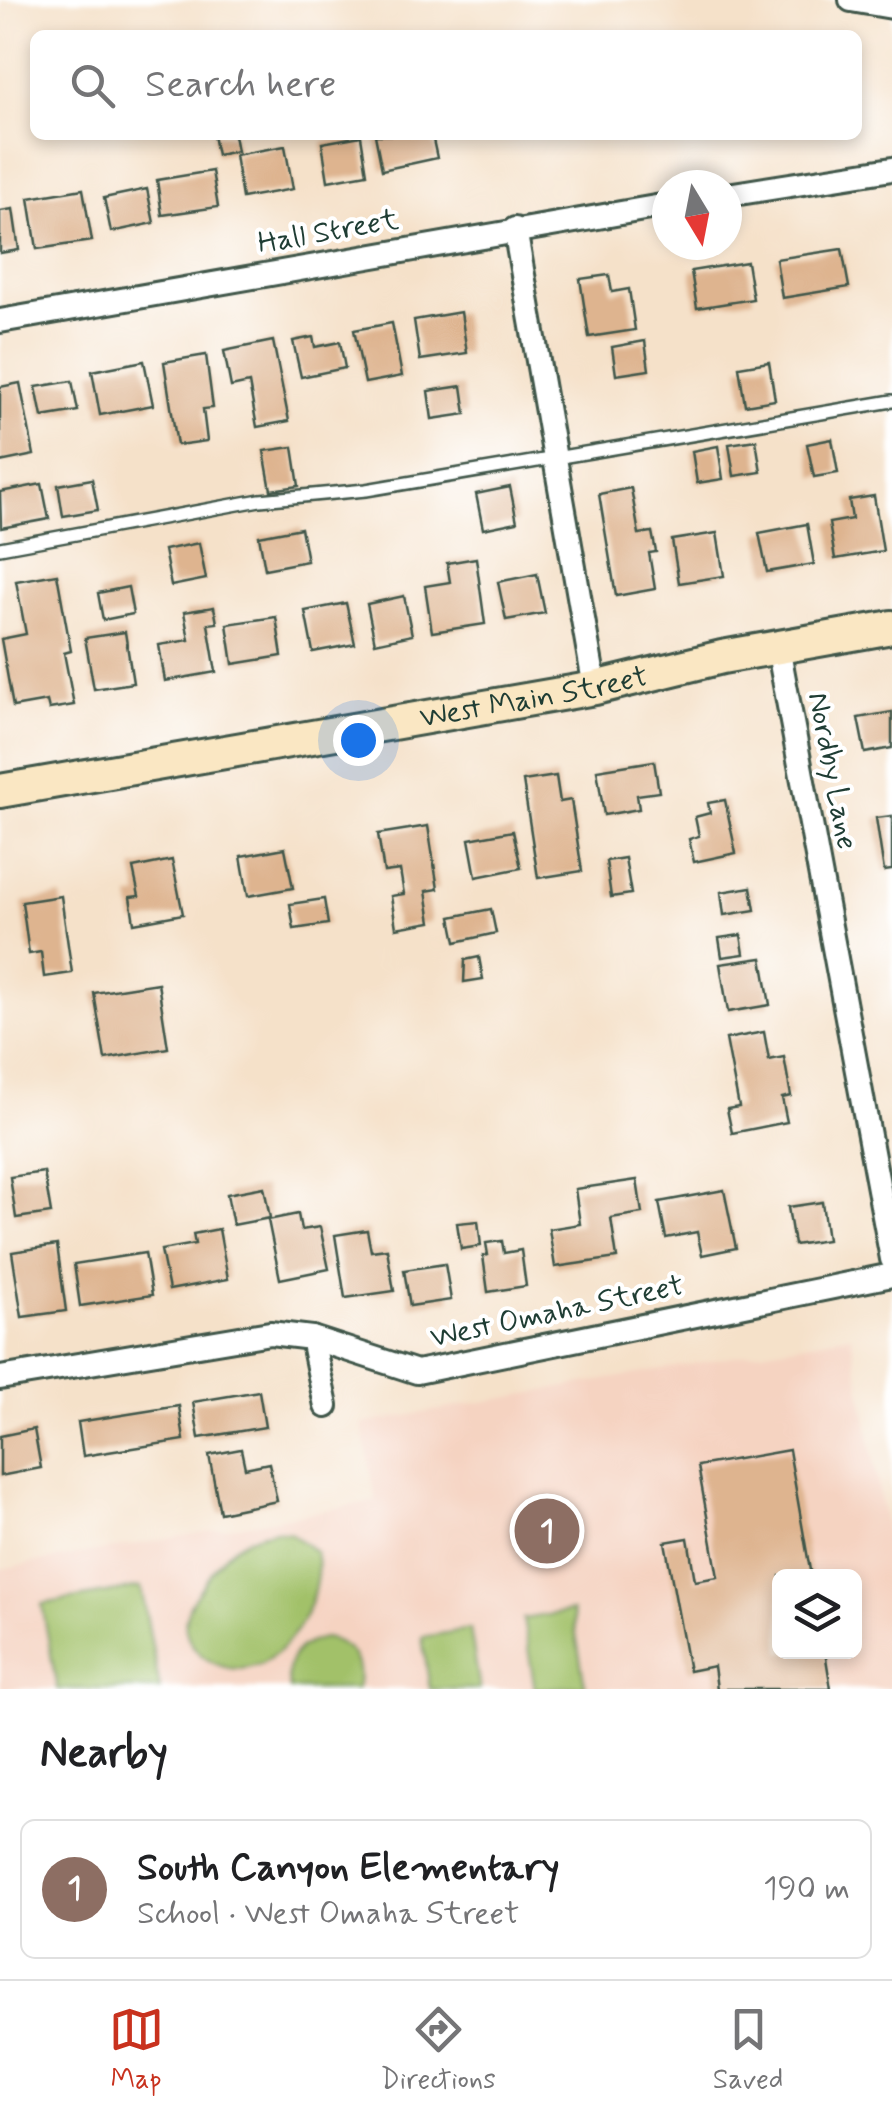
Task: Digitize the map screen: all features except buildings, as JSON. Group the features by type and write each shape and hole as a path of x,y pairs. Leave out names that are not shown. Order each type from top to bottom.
{"street":[{"path":"851,0 892,7"},
{"path":"742,193 892,169"},
{"name":"Hall Street","path":"0,320 652,207"},
{"path":"514,230 595,688"},
{"name":"West Main Street","path":"0,791 595,688 722,657 892,627"},
{"name":"Nordby Lane","path":"778,648 892,1259"},
{"name":"West Omaha Street","path":"0,1378 270,1333 312,1338 418,1372 892,1276"},
{"path":"312,1338 326,1406"}],"lane":[{"path":"0,548 260,500 366,490 892,401"}],"shaded area":[{"path":"851,1335 892,1562 892,1689 0,1689 0,1569 376,1501 362,1424"}],"green space":[{"path":"275,1531 290,1533 316,1552 310,1604 291,1638 263,1662 235,1669 211,1662 187,1635 189,1607 225,1555 252,1537"},
{"path":"141,1587 160,1689 57,1689 42,1604"},
{"path":"572,1611 585,1686 535,1689 523,1619"},
{"path":"470,1629 480,1689 430,1689 422,1637"},
{"path":"324,1638 341,1644 353,1655 358,1670 357,1689 290,1689 288,1670 294,1655 306,1644"}],"place":[{"name":"South Canyon Elementary","path":"547,1531"}]}
